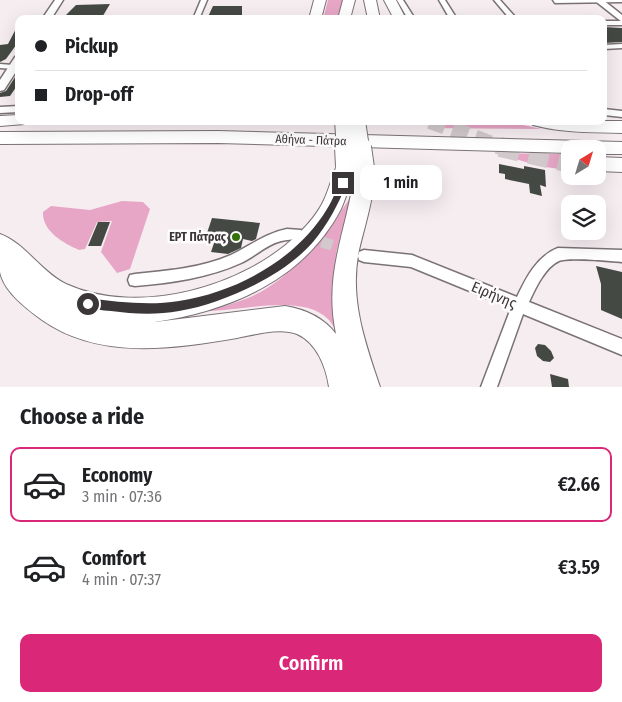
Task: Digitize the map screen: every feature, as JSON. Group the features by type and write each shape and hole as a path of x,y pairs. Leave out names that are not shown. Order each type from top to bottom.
{"highway":[{"path":"316,15 320,0"},
{"path":"345,15 349,0"},
{"path":"390,0 398,15"},
{"path":"363,15 366,1"},
{"path":"366,1 372,15"},
{"path":"0,121 15,120"},
{"path":"607,124 622,126"},
{"name":"Αθήνα - Πάτρα","path":"0,125 622,137"},
{"path":"344,125 355,167 361,201 346,257 343,289 349,332 366,387"},
{"path":"0,246 42,282 64,296 88,304 132,309 156,309 199,302 254,281 295,254 309,240 331,210 343,183 355,167 357,125"},
{"path":"565,125 622,126"},
{"name":"Αθήνα - Πάτρα","path":"0,138 218,137 622,148"},
{"path":"606,164 622,165"},
{"path":"0,246 14,276 26,291 51,312 79,327 123,336 190,332 281,320 301,323 316,332 329,344 338,362 344,387"}],"street":[{"path":"49,15 60,0"},
{"path":"198,15 204,0"},
{"path":"400,0 409,15"},
{"path":"442,0 451,15"},
{"path":"497,0 510,15"},
{"path":"598,0 622,19"},
{"path":"555,1 622,0"},
{"path":"607,23 622,23"},
{"path":"607,47 622,46"},
{"path":"0,66 15,63"},
{"path":"0,88 15,65"},
{"path":"0,110 15,109"},
{"path":"607,112 622,114"},
{"path":"134,280 178,276 206,270 232,261 276,235 286,232 297,234"},
{"path":"489,387 519,306 549,257 558,254 622,256"},
{"name":"Ειρήνης","path":"364,256 412,261 622,347"}],"shaded area":[{"path":"328,0 343,0 338,15 324,15"},
{"path":"431,125 524,125 541,129 428,128"},
{"path":"496,153 561,154 561,169 539,166"},
{"path":"351,196 346,234 335,263 332,296 340,337 329,320 318,312 304,307 272,305 208,311 248,298 279,280 319,240"},
{"path":"122,201 143,202 150,209 130,269 117,273 101,252 112,221 97,222 85,249 79,250 55,236 46,225 44,219 43,212 51,206 90,210"}],"building":[{"path":"110,4 103,15 66,15 76,5"},
{"path":"213,6 242,6 242,15 209,15"},
{"path":"607,27 622,28 622,42 607,43"},
{"path":"15,31 15,47 6,59 0,62 0,45 8,44"},
{"path":"15,77 15,89 10,96 0,97 0,93 6,91"},
{"path":"499,164 524,169 524,166 545,170 546,187 540,185 542,196 530,193 529,184 505,179 505,174 499,173"},
{"name":"ΕΡΤ Πάτρας","path":"212,218 260,223 256,239 252,241 243,239 241,248 228,254 211,252 217,234 207,233"},
{"path":"98,222 110,222 101,246 88,246"},
{"path":"596,266 622,272 622,319 601,310 601,284"},
{"path":"538,344 545,345 551,351 554,358 550,362 543,361 537,356 535,348"},
{"path":"550,374 568,379 569,387 552,387"}],"tunnel":[{"path":"441,125 501,147"},
{"path":"501,147 561,161"},
{"path":"306,237 353,252"}],"place":[{"name":"ΕΡΤ Πάτρας","path":"236,237"}],"route":[{"path":"88,304 132,309 178,307 229,292 254,281 295,254 309,240 331,210 338,198 343,183"}]}
